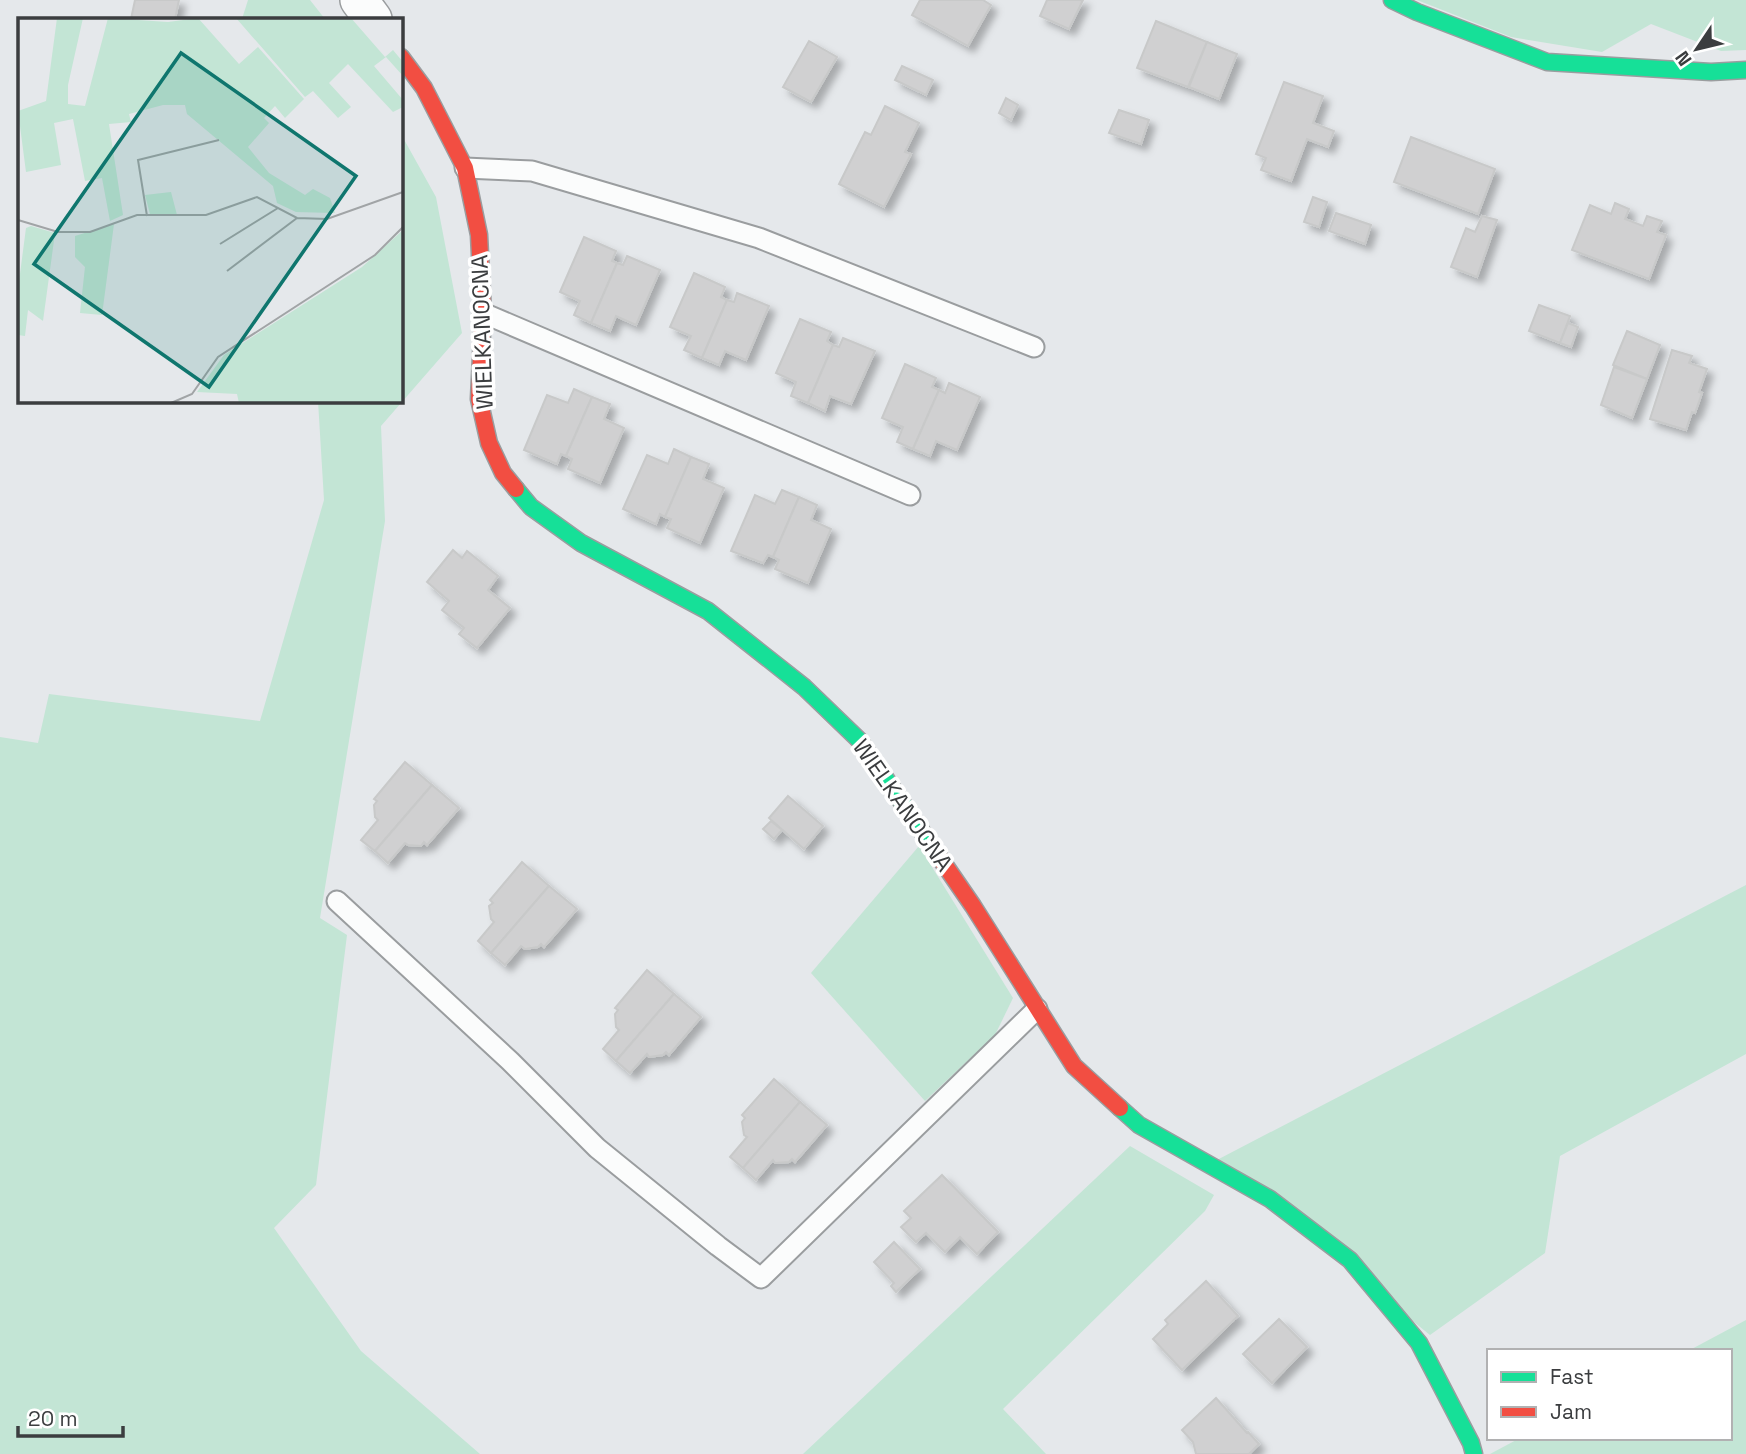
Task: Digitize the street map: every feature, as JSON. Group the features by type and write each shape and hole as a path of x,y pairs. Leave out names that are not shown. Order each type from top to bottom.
{"street":[{"path":"359,0 372,18"},
{"path":"1392,0 1547,62 1711,72 1746,70"},
{"name":"WIELKANOCNA","path":"402,58 424,88 465,168 479,235 483,313 479,399 489,443 503,473 531,507 581,543 708,611 804,687 860,741 973,906 1074,1066 1139,1125 1270,1199 1350,1259 1419,1343 1471,1443 1474,1454"}],"lane":[{"path":"465,168 532,171 760,237 1034,347"},
{"path":"483,313 910,495"},
{"path":"337,901 510,1061 597,1148 761,1278 1037,1009"}],"green space":[{"path":"248,0 310,0 324,18 242,18"},
{"path":"1417,0 1746,0 1746,50 1721,51 1651,24 1602,52 1511,37"},
{"path":"402,136 436,197 462,333 402,402"},
{"path":"318,402 402,402 381,426 385,521 320,918 347,935 316,1185 274,1228 361,1351 480,1454 0,1454 0,737 38,743 49,694 260,721 324,500"},
{"path":"919,846 1013,998 995,1035 925,1101 811,973"},
{"path":"1746,885 1746,1054 1560,1156 1545,1253 1430,1335 1215,1161"},
{"path":"1130,1146 1214,1195 1205,1211 1003,1409 1046,1454 803,1454"},
{"path":"1746,1320 1746,1454 1490,1454 1516,1440 1732,1440 1732,1349 1692,1349"}],"building":[{"path":"135,0 179,0 175,18 131,18"},
{"path":"920,0 983,0 991,5 968,46 912,15"},
{"path":"1047,0 1083,0 1069,29 1040,16"},
{"path":"1156,21 1207,42 1188,87 1137,68"},
{"path":"809,41 837,57 811,102 783,87"},
{"path":"1207,42 1237,54 1219,99 1189,87"},
{"path":"902,66 933,80 926,95 895,80"},
{"path":"1284,82 1323,96 1313,123 1334,131 1328,147 1307,139 1291,181 1261,170 1266,158 1256,154"},
{"path":"1006,98 1018,105 1011,120 999,113"},
{"path":"885,106 919,123 905,152 911,154 884,207 839,184 865,132 871,135"},
{"path":"1119,110 1149,120 1141,144 1109,133"},
{"path":"1411,137 1495,169 1478,214 1394,182"},
{"path":"1313,197 1327,202 1319,227 1304,222"},
{"path":"1615,203 1629,209 1625,219 1643,226 1647,216 1662,221 1657,232 1666,235 1649,279 1572,250 1590,205 1611,214"},
{"path":"1336,213 1371,225 1365,244 1329,231"},
{"path":"1482,216 1497,220 1477,277 1451,267 1466,228 1475,232"},
{"path":"584,237 616,251 612,261 617,263 591,323 574,315 580,301 560,292"},
{"path":"627,256 660,270 636,325 616,316 610,331 591,323 617,263 623,265"},
{"path":"694,273 725,287 721,297 727,300 702,358 684,350 691,336 670,327"},
{"path":"737,293 769,306 746,360 725,351 719,365 702,358 727,300 734,302"},
{"path":"1539,305 1570,316 1560,343 1529,331"},
{"path":"800,319 831,332 827,341 833,345 808,403 791,396 796,382 776,373"},
{"path":"1568,323 1578,327 1571,347 1560,343"},
{"path":"1627,331 1660,345 1647,379 1613,365"},
{"path":"843,338 875,351 851,404 830,396 825,411 808,403 833,345 839,347"},
{"path":"1672,350 1692,356 1689,363 1707,369 1699,392 1702,393 1686,430 1650,419"},
{"path":"905,364 936,378 932,387 939,390 913,449 897,442 903,427 882,418"},
{"path":"1614,367 1647,379 1632,418 1601,405"},
{"path":"949,383 980,397 957,450 936,441 930,456 913,449 939,390 945,393"},
{"path":"574,389 592,397 566,456 561,454 557,464 524,450 547,395 568,403"},
{"path":"592,397 610,404 604,419 624,428 600,483 568,469 572,459 566,456"},
{"path":"674,449 691,457 665,517 660,514 656,524 623,509 647,455 668,464"},
{"path":"691,457 709,464 703,479 724,488 700,543 667,528 671,519 665,517"},
{"path":"782,490 799,497 773,557 768,555 763,563 731,551 755,495 775,504"},
{"path":"799,497 817,505 811,520 831,529 808,583 775,569 779,560 773,557"},
{"path":"453,550 462,558 467,551 498,576 488,590 510,608 477,648 459,634 464,628 442,610 449,601 427,582"},
{"path":"405,762 432,785 375,851 361,840 378,820 375,817 374,805 377,801 374,799"},
{"path":"432,785 459,808 427,845 424,842 421,846 405,843 388,863 375,851"},
{"path":"788,796 823,826 804,849 769,818"},
{"path":"771,821 782,830 774,839 763,829"},
{"path":"522,862 549,886 491,953 478,941 494,922 489,906 493,903 490,900"},
{"path":"549,886 577,909 544,947 541,944 525,949 521,946 505,965 491,953"},
{"path":"647,970 674,994 616,1061 603,1049 619,1030 616,1027 615,1014 618,1010 615,1008"},
{"path":"674,994 701,1017 669,1055 666,1052 649,1057 647,1054 630,1073 616,1061"},
{"path":"774,1079 800,1102 743,1168 730,1157 747,1137 744,1135 742,1122 745,1118 742,1115"},
{"path":"800,1102 827,1125 795,1162 792,1159 789,1162 775,1163 773,1160 756,1180 743,1168"},
{"path":"942,1175 998,1232 977,1254 960,1237 945,1252 926,1233 916,1242 901,1227 911,1218 904,1211"},
{"path":"894,1242 920,1269 896,1292 891,1286 894,1283 874,1262"},
{"path":"1206,1281 1238,1316 1182,1370 1153,1339 1168,1324 1165,1320"},
{"path":"1279,1319 1307,1347 1272,1383 1243,1354"},
{"path":"1216,1398 1259,1444 1249,1454 1196,1454 1193,1442 1182,1430"}],"traffic: fast":[{"path":"1392,0 1547,62 1711,72 1746,70"},
{"path":"516,489 531,507 581,543 708,611 804,687 860,741 940,858"},
{"path":"1120,1108 1139,1125 1270,1199 1350,1260 1419,1343 1471,1443 1474,1454"}],"traffic: jam":[{"path":"402,58 424,88 465,168 479,235 483,313 479,399 489,443 503,473 516,489"},
{"path":"940,858 1074,1066 1120,1108"}]}
